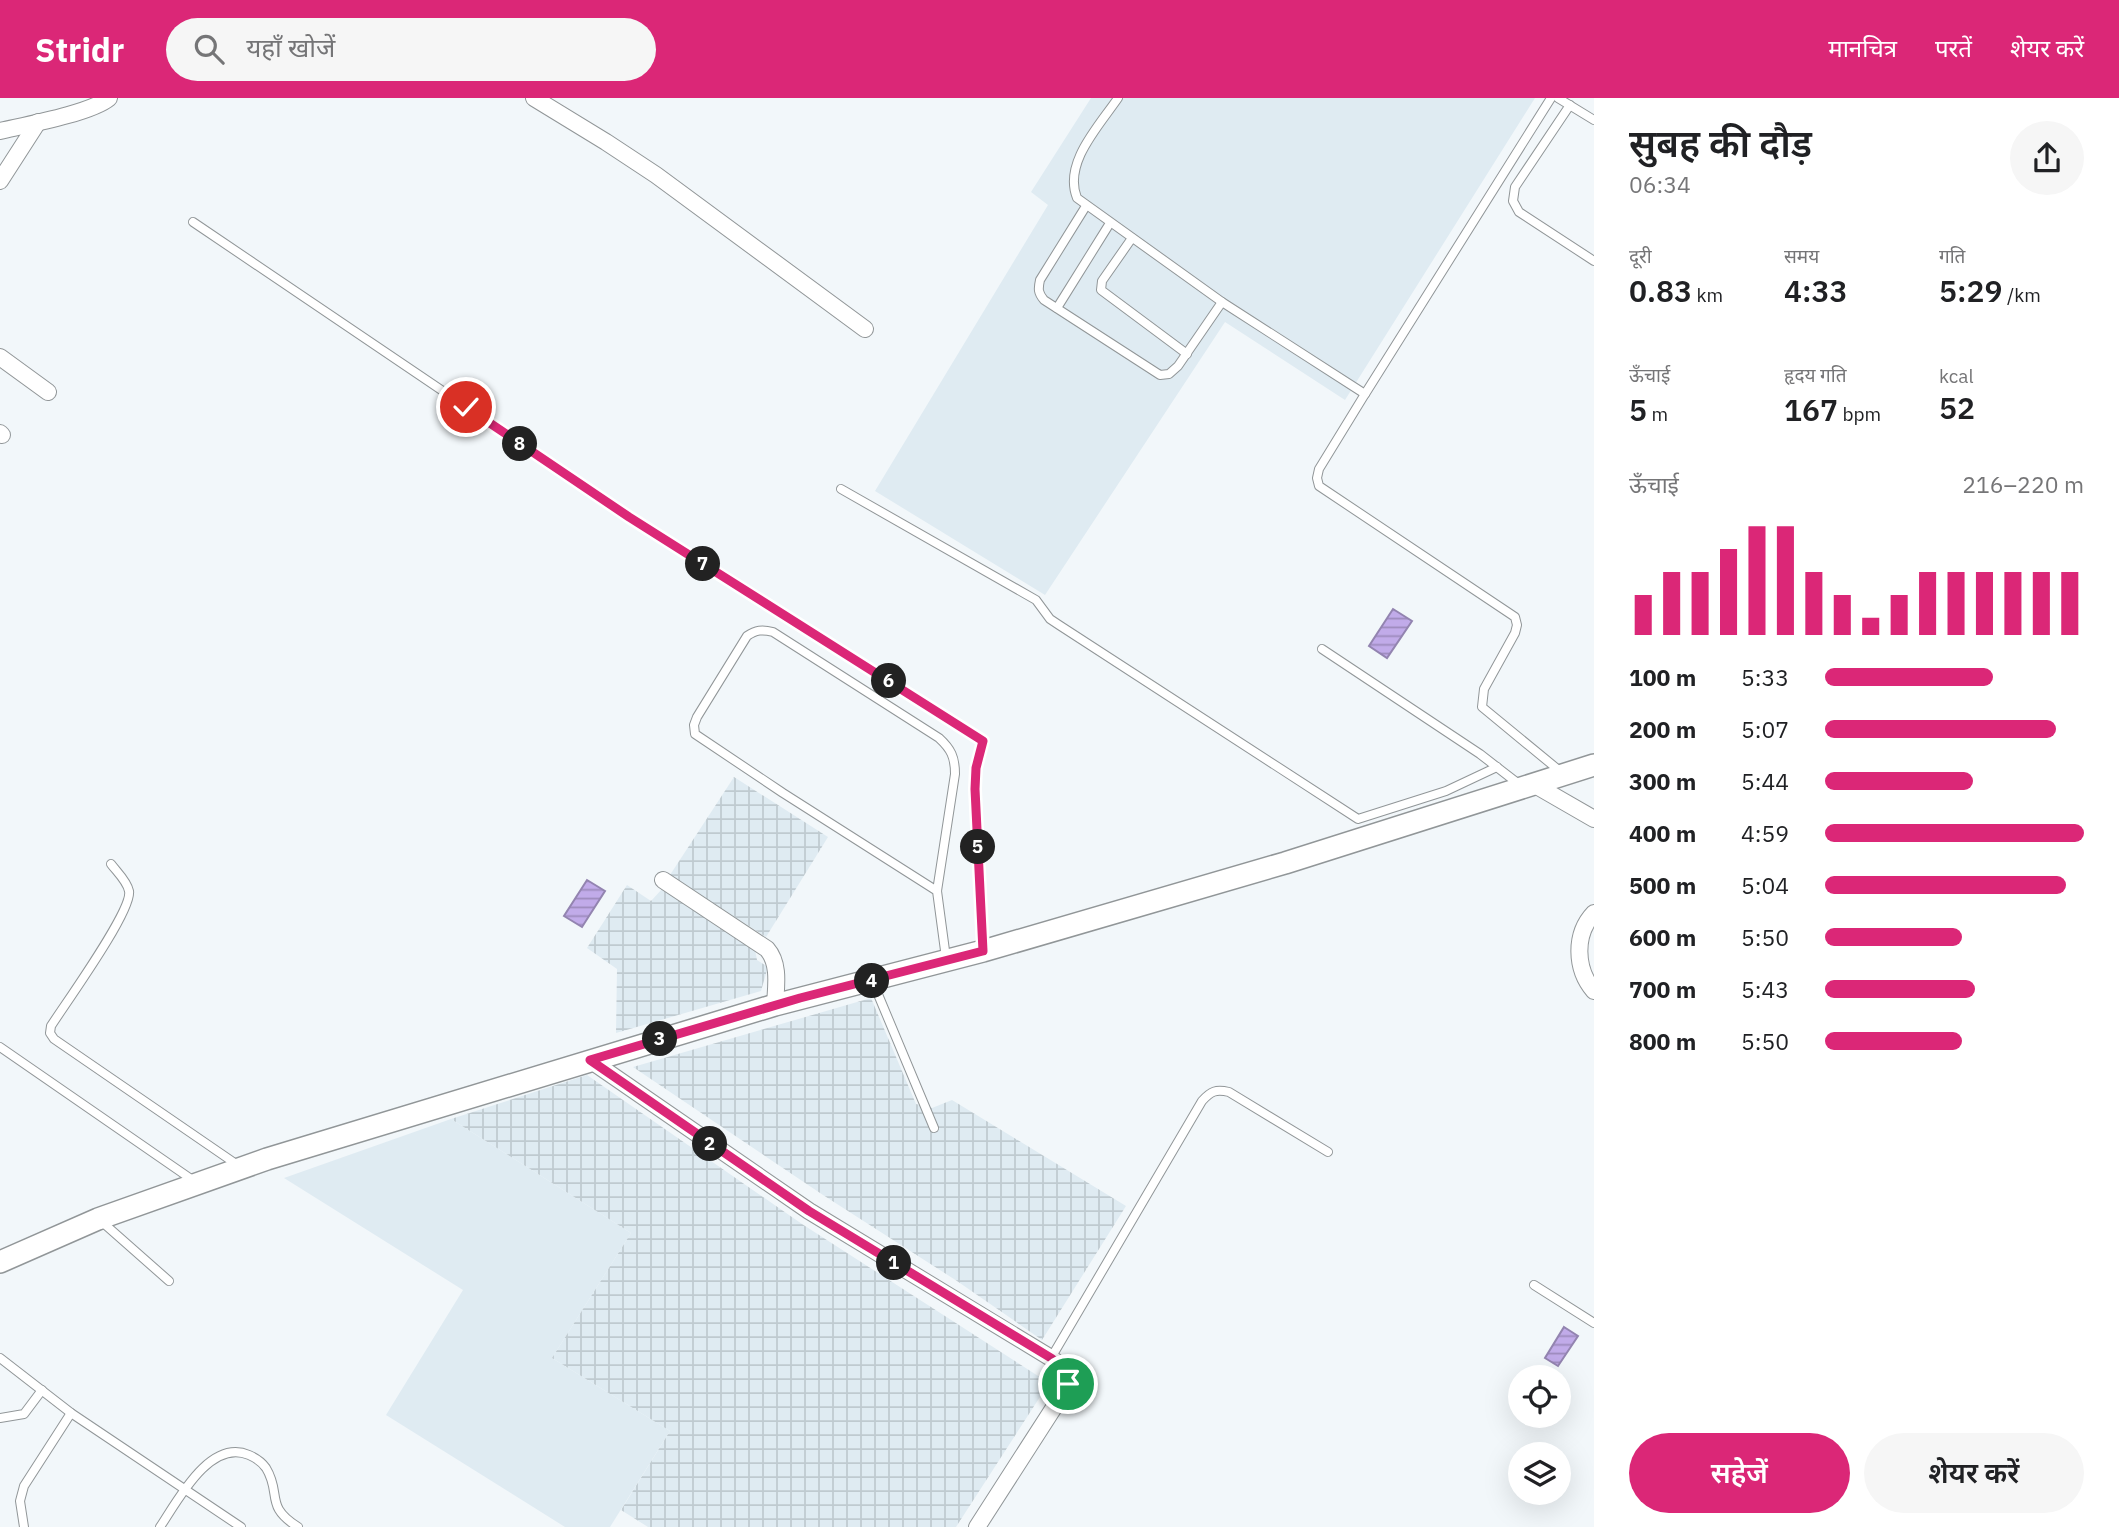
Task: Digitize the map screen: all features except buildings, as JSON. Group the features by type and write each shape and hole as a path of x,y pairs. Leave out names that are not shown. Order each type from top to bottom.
{"main road":[{"path":"0,1262 98,1219 242,1167 775,1005 983,951 1285,863 1594,765"}],"street":[{"path":"0,131 99,104 109,98"},
{"path":"534,98 656,175 865,329"},
{"path":"0,181 38,122"},
{"path":"0,357 48,392"},
{"path":"1529,786 1594,819"},
{"path":"663,880 767,949 774,957 776,967 775,1005"},
{"path":"1594,912 1583,929 1580,957 1583,976 1594,991"},
{"path":"590,1060 809,1211 1051,1358 1071,1374 1068,1384 977,1527"}],"lane":[{"path":"1118,98 1081,154 1073,172 1072,186 1077,198 1222,302 1365,394"},
{"path":"1551,98 1365,394 1319,470 1317,478 1320,486 1329,494 1515,617 1515,633 1484,689 1482,707 1563,774"},
{"path":"1558,98 1594,120"},
{"path":"1570,105 1515,187 1513,201 1519,212 1594,261"},
{"path":"1086,206 1040,281 1039,295 1057,308 1160,375 1169,374 1187,354 1222,302"},
{"path":"193,222 629,517 983,741 976,768 975,789 983,951"},
{"path":"1057,308 1110,223"},
{"path":"1132,238 1102,281 1101,290 1187,354"},
{"path":"841,489 1036,600 1050,619 1358,819 1446,791 1497,767"},
{"path":"937,891 695,734 697,717 747,636 764,629 773,632 949,747 955,760 955,774 937,891 947,961"},
{"path":"1322,649 1529,786"},
{"path":"111,864 126,883 129,900 113,931 51,1026 50,1033 54,1039 242,1167"},
{"path":"872,980 934,1128"},
{"path":"0,1047 197,1183"},
{"path":"1051,1358 1202,1101 1210,1093 1217,1090 1229,1092 1328,1152"},
{"path":"98,1219 169,1282"},
{"path":"1534,1285 1594,1323"},
{"path":"0,1358 71,1413 242,1527"},
{"path":"0,1418 24,1414 42,1390"},
{"path":"24,1527 20,1500 24,1486 71,1413"},
{"path":"160,1527 184,1490 214,1457 233,1451 242,1452 265,1466 276,1508 298,1527"}],"shaded area":[{"path":"1091,98 1535,98 1345,400 1225,322 1045,595 875,491 1048,205 1031,192"},
{"path":"1393,609 1412,621 1387,658 1369,646"},
{"path":"734,777 828,837 766,937 670,875"},
{"path":"587,880 605,891 582,927 564,916"},
{"path":"627,885 651,901 662,889 755,950 757,960 768,967 761,991 616,1033 617,969 587,948"},
{"path":"871,998 916,1104 932,1108 952,1100 1126,1206 1042,1340 633,1067"},
{"path":"587,1075 802,1224 1049,1383 956,1527 648,1527 621,1510 670,1431 552,1358 631,1233 451,1119"},
{"path":"451,1119 631,1233 552,1358 670,1431 610,1527 565,1527 386,1415 463,1290 284,1178"},
{"path":"1564,1327 1578,1336 1559,1365 1545,1358"}],"route":[{"path":"466,407 629,517 983,741 976,768 975,789 983,951 800,998 590,1060 809,1211 1051,1358 1071,1374 1068,1384"}]}
